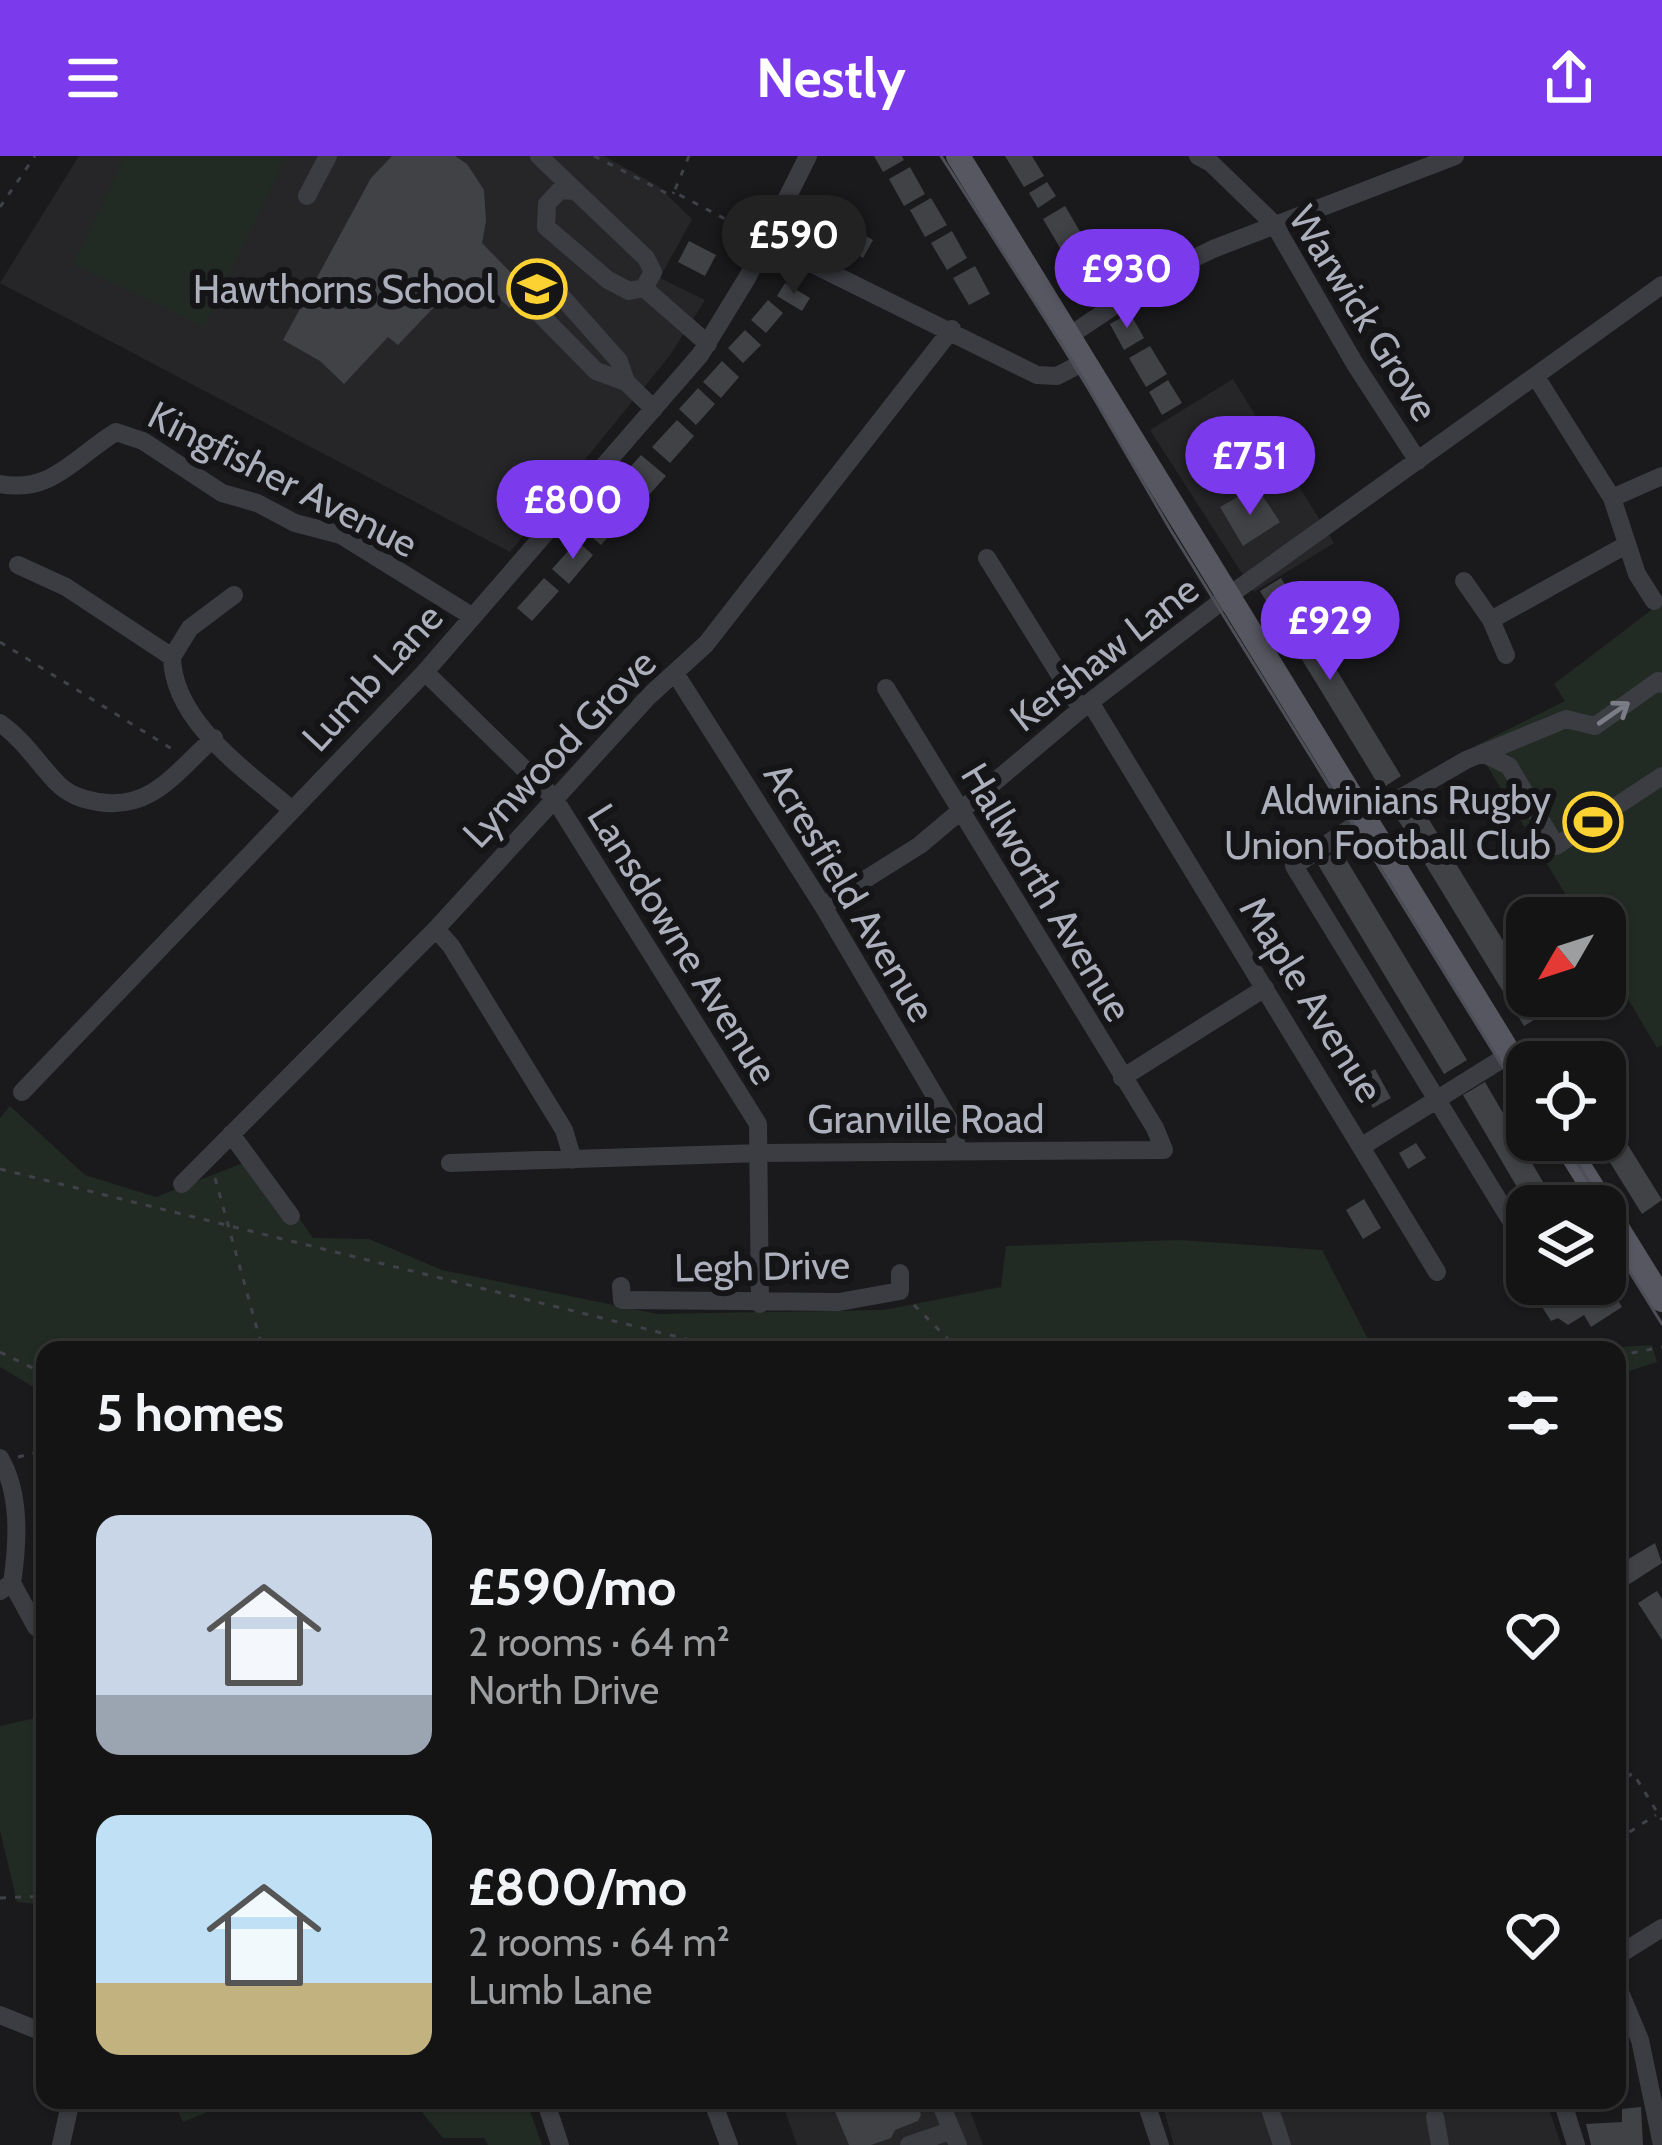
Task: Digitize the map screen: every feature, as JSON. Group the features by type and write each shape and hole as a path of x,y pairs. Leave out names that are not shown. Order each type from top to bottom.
{"main road":[{"path":"960,157 1506,1048"},
{"path":"1626,1256 1662,1300"}],"street":[{"path":"307,196 328,156"},
{"path":"539,156 646,258 653,272 644,288 629,291 608,280 546,227 548,204 560,190 574,191"},
{"name":"Lumb Lane","path":"22,1092 425,672 654,409 707,344 808,156"},
{"name":"Warwick Grove","path":"1198,156 1274,224 1418,461"},
{"path":"1069,336 1160,275 1274,224 1455,156"},
{"path":"766,241 1037,375 1057,376 1084,362"},
{"name":"Kershaw Lane","path":"823,906 920,844 1086,706 1228,597 1662,285"},
{"path":"644,288 707,344"},
{"path":"626,382 620,361 563,298 549,293 534,308 596,371 626,382 654,409"},
{"name":"Lynwood Grove","path":"182,1184 436,928 720,627 952,329"},
{"path":"1536,376 1612,498 1626,545 1654,602"},
{"name":"Kingfisher Avenue","path":"0,484 36,486 52,480 116,432 143,441 223,493 341,536 472,617"},
{"path":"1612,498 1662,476"},
{"path":"1491,620 1626,545"},
{"name":"Maple Avenue","path":"987,558 1364,1145 1437,1272"},
{"path":"18,565 66,587 172,657"},
{"path":"1464,580 1507,655"},
{"path":"234,596 190,628 172,657 172,682 188,710 214,738 292,810"},
{"name":"Lansdowne Avenue","path":"425,672 554,798 758,1124 760,1304"},
{"name":"Acresfield Avenue","path":"675,673 823,906 951,1123 958,1151"},
{"path":"1506,1212 1294,866 1466,760 1566,718 1595,726 1658,681 1662,684"},
{"name":"Hallworth Avenue","path":"886,688 1155,1129"},
{"path":"0,722 34,750 59,785 78,799 111,804 150,797 214,738"},
{"path":"1484,754 1509,766 1556,846 1662,776"},
{"path":"436,928 452,946 564,1130 573,1160"},
{"path":"1122,1078 1265,988"},
{"path":"1364,1145 1506,1056"},
{"name":"Granville Road","path":"450,1163 760,1153 1164,1150 1155,1129"},
{"path":"231,1134 291,1216"},
{"name":"Legh Drive","path":"622,1286 622,1300 760,1304 839,1302 900,1282"},
{"path":"2,1460 14,1499 17,1553 6,1587 36,1628"},
{"path":"1626,1950 1662,1928"},
{"path":"1626,2007 1640,2040 1662,2145"},
{"path":"0,2015 36,2029"},
{"path":"1640,2040 1662,2033"},
{"path":"62,2145 68,2109"},
{"path":"548,2109 560,2145"},
{"path":"715,2109 729,2145"},
{"path":"909,2145 954,2138 943,2109"},
{"path":"1148,2109 1160,2145"},
{"path":"1270,2109 1282,2145"},
{"path":"1565,2109 1576,2145"},
{"path":"1435,2117 1440,2145"}],"path":[{"path":"0,207 35,156"},
{"path":"594,156 672,196 689,156"},
{"path":"674,192 766,241"},
{"path":"0,643 189,760"},
{"path":"209,1156 261,1341"},
{"path":"0,1169 695,1341"},
{"path":"900,1282 951,1341"},
{"path":"1626,1354 1662,1348"},
{"path":"0,1352 36,1370"},
{"path":"2,1460 36,1452"},
{"path":"1626,1778 1633,1773 1662,1820"},
{"path":"1626,1834 1658,1814"},
{"path":"0,1898 36,1896"}],"shaded area":[{"path":"79,156 604,156 658,186 692,219 660,278 705,300 671,354 510,552 0,283"},
{"path":"125,156 286,156 204,327 73,264"},
{"path":"1233,379 1334,543 1254,592 1150,430"},
{"name":"Aldwinians Rugby Union Football Club","path":"1662,602 1662,1045 1657,1048 1626,996 1626,897 1567,897 1475,746 1565,701 1554,684"},
{"path":"10,1106 85,1175 156,1197 256,1158 313,1238 369,1239 442,1270 658,1314 884,1310 1001,1287 1006,1246 1179,1240 1322,1250 1369,1341 36,1341 36,1389 0,1367 0,1118"},
{"path":"1652,1345 1657,1362 1626,1372 1626,1347"},
{"path":"36,1718 36,1904 17,1902 0,1830 0,1726"},
{"path":"177,2109 215,2109 183,2122"},
{"path":"419,2109 529,2109 542,2145 488,2145 484,2138 443,2138"},
{"path":"784,2109 969,2109 983,2145 797,2145"},
{"path":"1164,2109 1549,2109 1561,2145 1174,2145"}],"building":[{"path":"392,156 455,156 467,164 484,190 482,243 526,288 510,308 477,279 457,298 438,290 430,294 437,304 398,345 388,337 344,384 320,361 283,340 371,178"},
{"path":"874,156 902,156 904,160 883,172"},
{"path":"1005,156 1032,156 1044,176 1024,187"},
{"path":"910,167 925,194 904,206 889,179"},
{"path":"1047,182 1056,196 1038,208 1029,193"},
{"path":"931,198 947,225 925,237 910,210"},
{"path":"810,201 835,216 823,236 798,221"},
{"path":"1065,206 1088,245 1066,258 1043,219"},
{"path":"846,225 873,240 863,258 836,242"},
{"path":"952,231 967,258 947,270 931,243"},
{"path":"689,241 716,255 705,276 678,262"},
{"path":"1098,251 1117,285 1091,300 1072,266"},
{"path":"975,266 990,294 969,305 953,278"},
{"path":"785,283 810,298 802,311 777,296"},
{"path":"768,300 783,313 766,333 751,320"},
{"path":"1130,313 1144,338 1124,350 1110,324"},
{"path":"745,330 761,345 743,363 728,348"},
{"path":"1150,346 1167,374 1146,387 1129,358"},
{"path":"722,361 739,377 721,398 703,382"},
{"path":"1168,380 1182,403 1162,415 1149,392"},
{"path":"698,388 715,404 696,425 679,409"},
{"path":"677,420 694,436 670,463 652,447"},
{"path":"641,455 666,476 640,505 616,483"},
{"path":"1260,492 1280,522 1243,546 1220,507 1241,495 1250,510"},
{"path":"610,503 626,517 601,545 585,531"},
{"path":"577,541 593,555 569,584 552,569"},
{"path":"544,578 559,591 532,621 517,608"},
{"path":"1281,578 1401,776 1381,789 1260,591"},
{"path":"1417,800 1506,946 1506,997 1394,813"},
{"path":"1340,849 1467,1060 1444,1074 1317,863"},
{"path":"1519,1017 1539,1017 1524,1026"},
{"path":"1375,1069 1391,1098 1373,1108 1356,1080"},
{"path":"1485,1082 1506,1118 1506,1161 1531,1161 1545,1185 1516,1185 1463,1095"},
{"path":"1626,1142 1662,1200 1642,1214 1609,1161 1626,1161"},
{"path":"1416,1143 1426,1158 1408,1169 1399,1153"},
{"path":"1364,1199 1381,1228 1363,1239 1346,1210"},
{"path":"1541,1305 1622,1307 1591,1327 1584,1315 1568,1325 1558,1318 1551,1321"},
{"path":"1655,1543 1662,1563 1626,1586 1626,1561"},
{"path":"1657,1591 1662,1599 1662,1640 1638,1603"},
{"path":"1641,2107 1643,2145 1591,2145 1586,2124 1622,2122 1622,2109"},
{"path":"834,2109 919,2109 918,2121 895,2130 891,2138 871,2145 849,2145"}],"tram line":[{"path":"941,156 1076,367 1170,529 1506,1072"},
{"path":"1576,1161 1591,1185"},
{"path":"1626,1266 1662,1324"}],"place":[{"name":"Hawthorns School","path":"537,289"},
{"name":"Aldwinians Rugby Union Football Club","path":"1593,822"}]}
